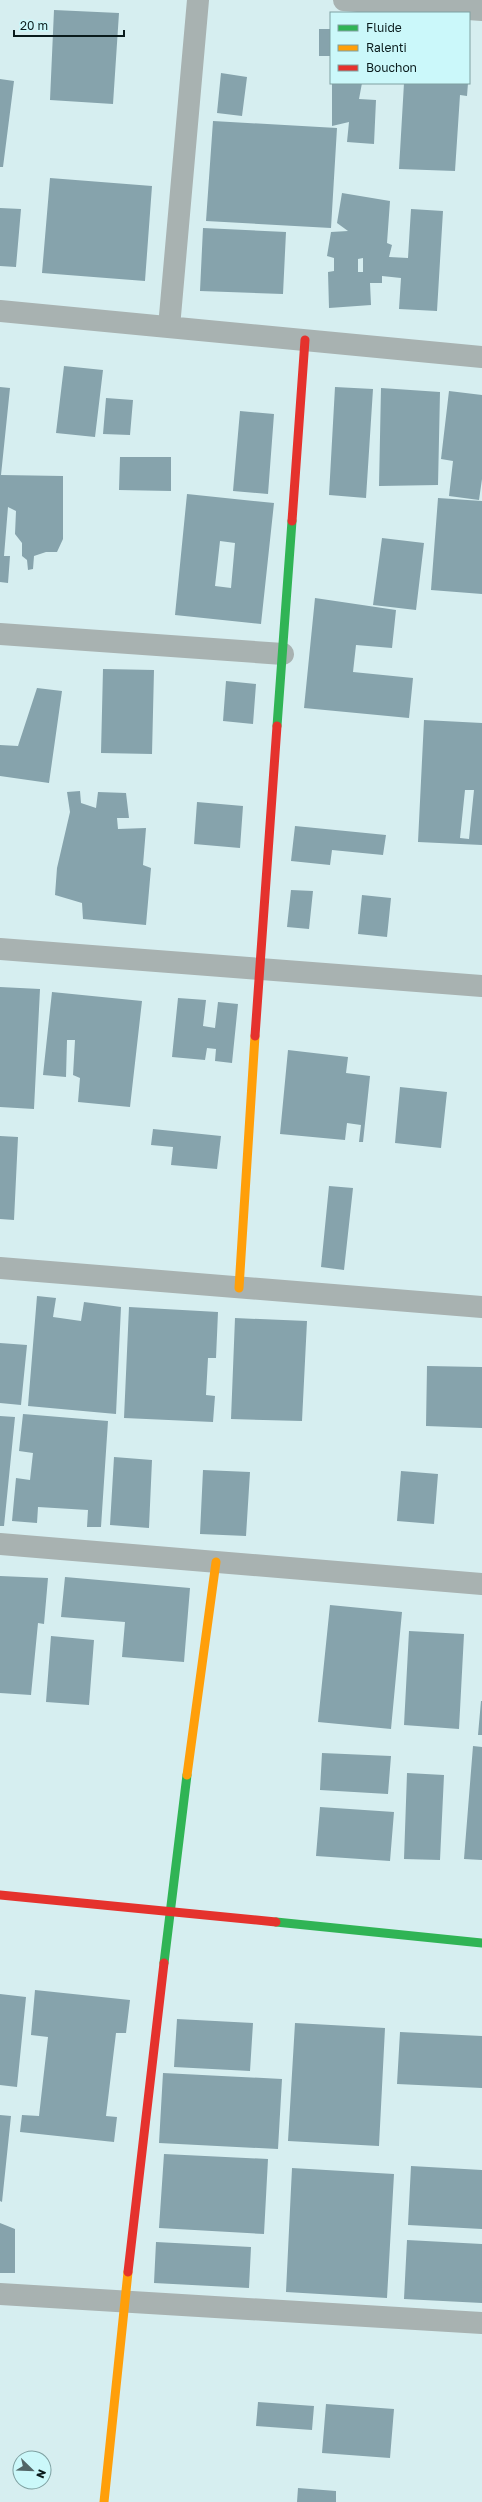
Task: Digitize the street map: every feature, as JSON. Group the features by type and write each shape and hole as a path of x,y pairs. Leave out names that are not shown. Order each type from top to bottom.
{"street":[{"path":"169,327 198,0"},
{"path":"344,0 482,10"},
{"path":"0,311 482,357"},
{"path":"239,1288 259,969 305,340"},
{"path":"0,634 283,654"},
{"path":"0,949 482,986"},
{"path":"0,1268 482,1307"},
{"path":"0,1544 482,1584"},
{"path":"104,2502 123,2303 168,1913 216,1562"},
{"path":"0,1895 168,1913 482,1943"},
{"path":"0,2294 123,2303 482,2323"}],"building":[{"path":"54,10 119,13 113,104 50,100"},
{"path":"319,29 330,29 330,56 319,56"},
{"path":"221,73 247,77 242,116 217,113"},
{"path":"0,79 14,81 3,167 0,167"},
{"path":"332,84 362,84 359,99 376,100 374,144 347,142 349,122 332,126"},
{"path":"404,84 468,84 467,96 460,95 455,171 399,169"},
{"path":"213,121 337,128 331,228 206,221"},
{"path":"50,178 152,186 145,281 42,273"},
{"path":"342,193 390,201 387,243 392,245 389,257 408,258 411,209 443,211 437,311 399,309 401,278 382,276 382,283 370,283 371,305 329,308 328,272 334,271 334,258 327,256 331,232 348,231 337,223","holes":["363,258 363,272 358,272 358,259"]},
{"path":"0,208 21,209 16,267 0,266"},
{"path":"203,228 286,232 283,294 200,291"},
{"path":"64,366 103,370 95,437 56,433"},
{"path":"0,387 10,388 1,475 63,476 63,539 57,552 46,552 34,556 33,569 28,570 27,560 22,556 22,543 15,534 16,511 8,507 4,556 10,556 8,583 0,582"},
{"path":"335,387 373,389 366,498 329,495"},
{"path":"381,388 440,392 438,485 379,486"},
{"path":"449,391 482,395 482,479 479,500 449,496 453,461 441,459"},
{"path":"106,398 133,400 130,435 103,434"},
{"path":"240,411 274,414 268,494 233,491"},
{"path":"120,457 171,457 171,491 119,490"},
{"path":"187,494 274,503 261,624 175,615","holes":["220,541 235,543 231,588 215,586"]},
{"path":"438,498 482,501 482,594 431,590"},
{"path":"382,538 424,543 416,610 373,605"},
{"path":"315,598 396,610 392,648 356,645 353,672 413,678 409,718 304,708"},
{"path":"103,669 154,670 152,754 101,753"},
{"path":"226,681 256,684 253,724 223,721"},
{"path":"37,688 62,691 49,783 0,776 0,745 18,746"},
{"path":"424,720 482,723 482,845 418,842","holes":["465,790 474,790 469,839 460,838"]},
{"path":"80,791 81,803 96,808 98,792 126,793 129,818 117,818 118,829 146,828 143,865 151,868 146,925 83,919 82,903 55,895 57,868 70,812 67,792"},
{"path":"197,802 243,806 240,848 194,844"},
{"path":"295,826 386,835 383,855 332,850 330,865 291,861"},
{"path":"291,890 313,891 309,929 287,927"},
{"path":"362,895 391,898 387,937 358,934"},
{"path":"0,987 40,989 34,1109 0,1107"},
{"path":"52,992 142,1001 130,1107 78,1102 80,1078 73,1075 75,1040 67,1040 66,1077 43,1075"},
{"path":"178,998 206,1000 203,1026 215,1028 218,1002 238,1004 232,1063 215,1061 216,1049 207,1048 205,1060 172,1057"},
{"path":"288,1050 348,1057 346,1073 370,1076 363,1142 359,1142 361,1125 347,1123 345,1140 280,1134"},
{"path":"400,1087 447,1092 441,1148 395,1143"},
{"path":"153,1129 221,1136 217,1169 171,1165 173,1147 151,1145"},
{"path":"0,1136 18,1137 14,1220 0,1219"},
{"path":"329,1186 353,1188 344,1270 321,1267"},
{"path":"37,1296 56,1298 53,1317 81,1321 84,1302 121,1307 116,1414 28,1406"},
{"path":"129,1307 218,1312 216,1358 208,1358 206,1395 215,1396 213,1422 124,1418"},
{"path":"235,1318 307,1321 302,1421 231,1419"},
{"path":"0,1343 27,1345 21,1405 0,1403"},
{"path":"427,1366 482,1367 482,1428 426,1426"},
{"path":"23,1414 108,1421 101,1527 87,1527 88,1510 38,1507 37,1523 12,1521 16,1478 30,1480 33,1453 19,1451"},
{"path":"0,1416 15,1417 4,1526 0,1526"},
{"path":"114,1457 152,1460 149,1528 110,1525"},
{"path":"203,1470 250,1472 246,1536 200,1534"},
{"path":"401,1471 438,1474 434,1524 397,1521"},
{"path":"0,1576 48,1578 44,1624 38,1623 31,1695 0,1693"},
{"path":"65,1577 190,1588 184,1662 122,1657 125,1622 61,1617"},
{"path":"330,1605 402,1612 391,1729 318,1722"},
{"path":"409,1631 464,1634 459,1729 404,1725"},
{"path":"51,1636 94,1640 89,1705 46,1702"},
{"path":"481,1701 482,1735 478,1735"},
{"path":"473,1746 482,1747 482,1860 464,1859"},
{"path":"322,1753 391,1756 388,1794 320,1790"},
{"path":"407,1773 444,1775 440,1860 404,1859"},
{"path":"320,1807 394,1812 390,1861 316,1856"},
{"path":"35,1990 130,2000 126,2033 116,2033 106,2116 117,2117 114,2142 20,2132 22,2115 39,2116 48,2037 31,2035"},
{"path":"0,1994 26,1997 17,2087 0,2085"},
{"path":"177,2019 253,2023 250,2071 174,2067"},
{"path":"295,2023 385,2028 379,2146 288,2141"},
{"path":"400,2032 482,2036 482,2088 397,2084"},
{"path":"163,2073 282,2079 278,2149 159,2143"},
{"path":"0,2115 11,2116 2,2202 0,2201"},
{"path":"164,2154 268,2159 264,2234 159,2228"},
{"path":"411,2166 482,2170 482,2229 408,2225"},
{"path":"292,2168 394,2174 387,2298 286,2292"},
{"path":"0,2223 15,2229 15,2273 0,2273"},
{"path":"407,2240 482,2244 482,2303 404,2299"},
{"path":"156,2242 251,2247 249,2288 154,2283"},
{"path":"258,2402 314,2406 312,2430 256,2426"},
{"path":"326,2404 394,2409 390,2458 322,2453"},
{"path":"298,2488 336,2491 336,2502 297,2502"}],"traffic: fast":[{"path":"277,726 292,521"},
{"path":"164,1963 187,1775"},
{"path":"276,1922 482,1943"}],"traffic: slow":[{"path":"239,1288 255,1036"},
{"path":"187,1775 216,1562"},
{"path":"104,2502 128,2272"}],"traffic: jam":[{"path":"292,521 305,340"},
{"path":"255,1036 277,726"},
{"path":"0,1895 276,1922"},
{"path":"128,2272 164,1963"}]}
